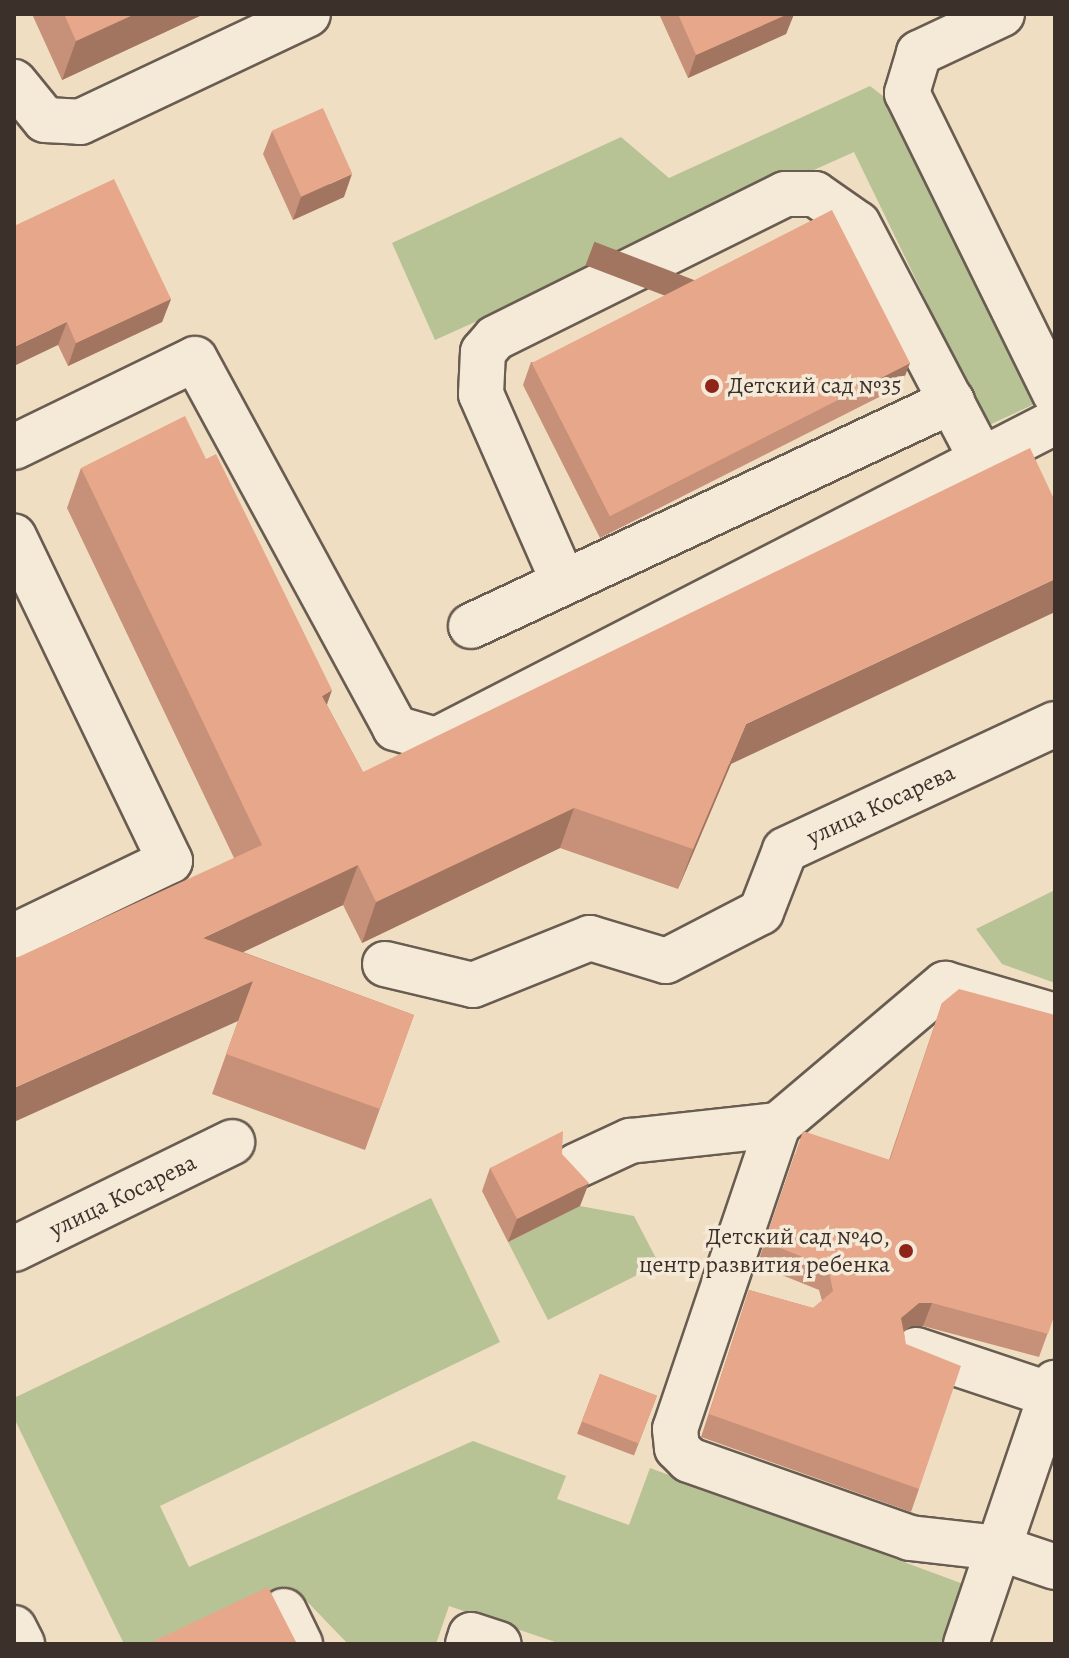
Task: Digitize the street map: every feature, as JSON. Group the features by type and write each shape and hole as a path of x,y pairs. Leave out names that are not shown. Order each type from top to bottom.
{"street":[{"path":"14,82 45,120 80,122 308,14"},
{"path":"1002,14 919,53 907,93 1055,394"},
{"path":"563,581 481,394 483,352 495,338 785,194 815,194 858,224 981,458"},
{"path":"14,447 195,359 395,728 436,740 1055,422"},
{"path":"471,626 952,401"},
{"path":"14,537 170,861 14,936"},
{"name":"улица Косарева","path":"385,964 473,985 590,938 666,961 761,912 785,850 1055,724"},
{"path":"576,1166 630,1141 778,1125 945,984 1055,1016"},
{"path":"778,1125 744,1288 675,1429 677,1448 689,1460 910,1538 999,1548 1055,1567"},
{"name":"улица Косарева","path":"14,1249 232,1142"},
{"path":"916,1350 1053,1389 966,1644"},
{"path":"14,1628 22,1644"},
{"path":"468,1644 471,1635 499,1644"}],"green space":[{"path":"870,86 906,114 1041,401 987,426 854,152 435,340 392,243 621,137 669,178"},
{"path":"1055,890 1055,983 1002,964 976,929"},
{"path":"431,1198 500,1342 160,1506 189,1567 473,1441 566,1476 557,1499 629,1525 650,1468 966,1585 945,1644 561,1644 449,1606 436,1644 348,1644 297,1591 188,1644 124,1644 14,1418 14,1398"},
{"path":"580,1206 634,1216 659,1264 548,1320 508,1242"}],"building":[{"path":"64,14 135,14 76,41"},
{"path":"678,14 788,14 696,55"},
{"path":"323,108 352,174 301,197 272,131"},
{"path":"114,179 171,299 76,343 67,322 14,347 14,226"},
{"name":"Детский сад №35","path":"832,210 910,363 610,516 532,363"},
{"path":"185,416 206,459 216,454 332,690 322,696 363,772 1030,448 1055,501 1055,579 746,724 693,849 574,808 376,902 358,865 203,938 414,1015 380,1109 226,1054 253,981 14,1088 14,959 262,845 81,468"},
{"name":"Детский сад №40, центр развития ребенка","path":"959,989 1055,1015 1055,1313 1048,1334 932,1303 919,1303 901,1318 906,1344 961,1366 919,1489 709,1414 749,1290 813,1308 833,1291 828,1267 765,1242 803,1131 890,1160 942,1003"},
{"path":"563,1131 562,1154 589,1183 517,1219 490,1168"},
{"path":"600,1374 657,1396 639,1443 582,1422"},
{"path":"268,1587 297,1644 152,1642"}],"place":[{"name":"Детский сад №35","path":"712,386"},
{"name":"Детский сад №40, центр развития ребенка","path":"906,1251"}]}
